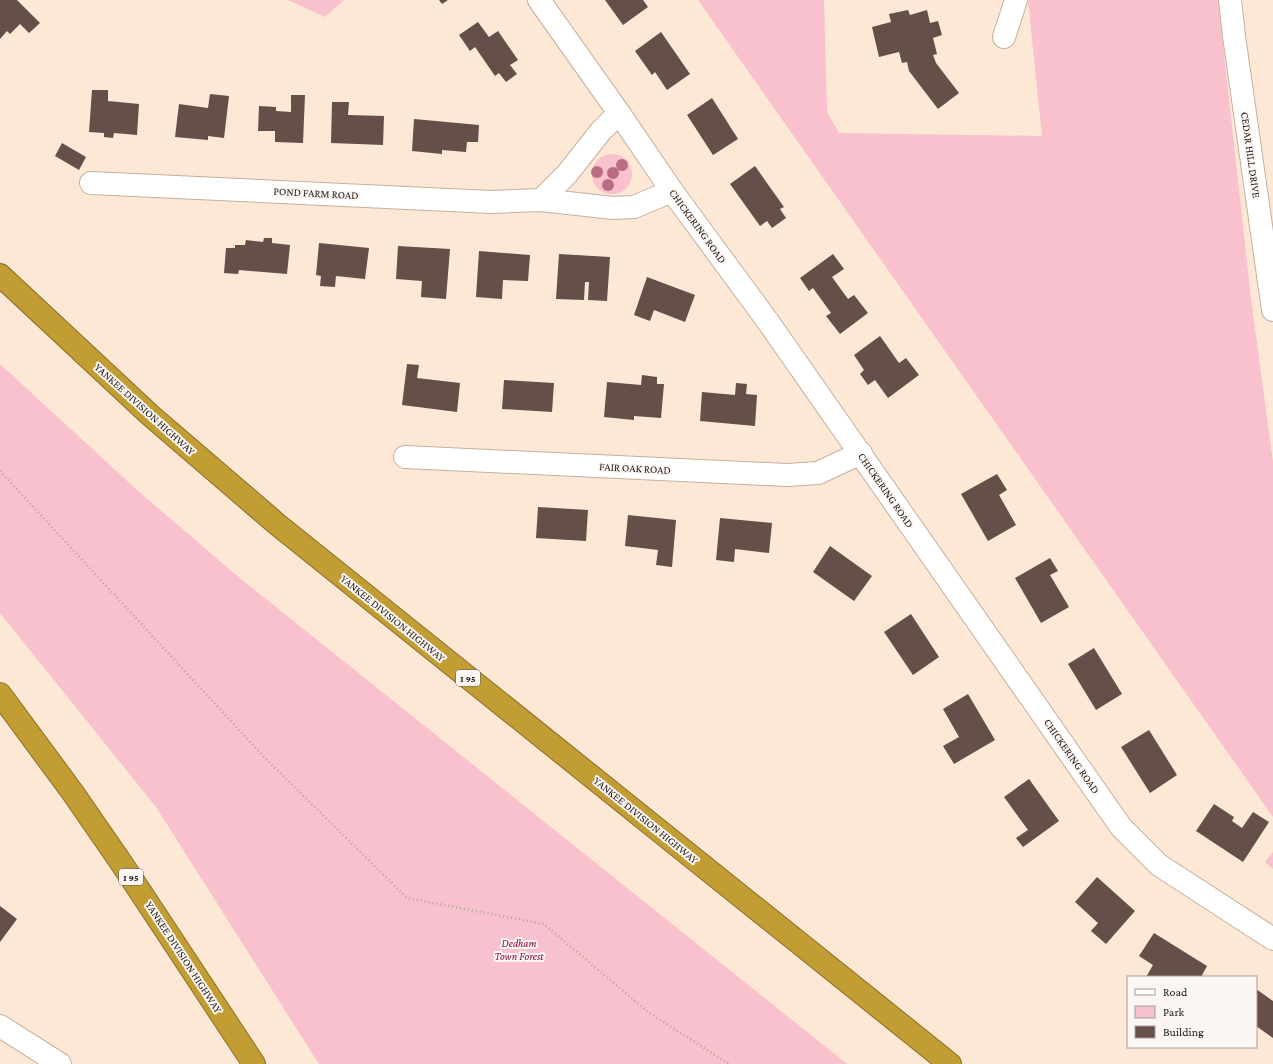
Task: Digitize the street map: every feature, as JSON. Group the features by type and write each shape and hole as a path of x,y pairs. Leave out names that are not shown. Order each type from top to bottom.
{"highway":[{"name":"YANKEE DIVISION HIGHWAY","path":"0,275 150,415 278,525 950,1064"},
{"name":"YANKEE DIVISION HIGHWAY","path":"0,694 122,864 254,1064"}],"street":[{"name":"CHICKERING ROAD","path":"539,0 672,190 770,323 1121,827 1158,865 1273,939"},
{"path":"1004,37 1016,0"},
{"name":"CEDAR HILL DRIVE","path":"1230,0 1273,310"},
{"path":"541,200 567,174 601,131 619,113"},
{"name":"POND FARM ROAD","path":"91,183 483,201 541,200 613,208 634,207 672,190"},
{"name":"FAIR OAK ROAD","path":"405,457 787,476 818,473 861,453"},
{"path":"0,1026 60,1064"}],"path":[{"path":"0,471 266,759 407,898 544,924 648,1012 729,1064"}],"green space":[{"path":"288,0 344,0 325,17"},
{"path":"698,0 824,0 827,112 839,133 1042,136 1028,0 1218,0 1251,299 1273,462 1273,817"},
{"path":"612,154 620,156 626,160 630,166 632,174 630,182 626,188 620,192 612,194 604,192 598,188 594,182 592,174 594,166 598,160 604,156"},
{"name":"Dedham Town Forest","path":"0,364 137,490 236,575 847,1064 319,1064 156,807 0,613"},
{"path":"1273,852 1273,869 1265,862"}],"building":[{"path":"0,0 17,0 40,23 29,33 20,24 10,34 7,31 0,39"},
{"path":"439,0 448,0 442,4"},
{"path":"605,0 643,0 648,7 623,25"},
{"path":"908,10 910,15 927,10 930,23 938,21 942,35 933,38 937,54 933,55 936,63 959,93 938,109 909,71 907,62 902,63 899,52 879,57 872,27 891,22 889,14"},
{"path":"478,22 489,37 498,31 518,60 510,65 517,74 506,82 499,73 495,76 475,47 470,51 459,35"},
{"path":"661,32 690,74 667,90 655,72 652,75 635,51"},
{"path":"92,90 108,90 108,101 139,104 137,135 114,133 113,138 104,137 104,133 89,132"},
{"path":"210,94 229,96 224,138 208,136 208,140 175,137 179,104 208,108"},
{"path":"291,95 305,95 303,143 275,142 275,131 258,131 259,106 276,107 276,111 291,112"},
{"path":"712,98 738,139 713,155 687,115"},
{"path":"332,102 349,102 348,115 384,116 383,145 331,143"},
{"path":"414,119 479,125 478,142 467,142 466,152 442,150 442,154 412,151"},
{"path":"62,143 86,157 79,170 55,156"},
{"path":"755,166 784,207 780,209 786,218 772,228 767,221 760,226 730,184"},
{"path":"264,238 272,238 272,243 290,245 287,274 239,270 238,274 224,273 226,248 235,248 235,245 245,245 246,240 263,242"},
{"path":"319,243 369,248 365,279 336,276 335,287 320,286 321,276 316,275"},
{"path":"398,246 450,249 446,299 421,297 422,281 396,279"},
{"path":"479,251 530,255 528,281 503,280 502,299 476,297"},
{"path":"559,254 610,257 607,301 588,300 589,282 585,282 584,300 556,299"},
{"path":"833,254 844,269 832,277 848,299 854,295 868,313 840,334 826,316 831,313 813,288 809,291 800,278"},
{"path":"647,277 695,295 685,322 654,310 650,321 634,315"},
{"path":"880,336 899,363 906,358 919,375 888,398 875,380 868,385 860,374 864,370 854,355"},
{"path":"407,364 419,365 417,378 460,383 457,412 402,405"},
{"path":"642,375 657,377 657,384 664,384 661,418 634,416 634,420 604,417 607,382 641,385"},
{"path":"504,380 554,383 552,412 502,409"},
{"path":"736,383 747,384 746,394 757,395 755,426 700,421 702,392 735,395"},
{"path":"997,474 1007,490 999,495 1016,525 988,541 961,494"},
{"path":"538,507 588,510 586,541 536,538"},
{"path":"628,515 676,520 672,567 656,565 658,550 625,546"},
{"path":"720,518 772,523 769,553 735,549 734,562 716,560"},
{"path":"830,546 872,576 854,601 813,572"},
{"path":"1050,558 1058,571 1050,575 1069,607 1041,623 1015,578"},
{"path":"911,614 939,657 913,675 884,632"},
{"path":"1094,648 1122,694 1096,710 1068,664"},
{"path":"968,694 995,740 954,764 943,746 959,737 943,709"},
{"path":"1149,730 1177,775 1150,793 1121,747"},
{"path":"1029,779 1059,821 1023,847 1016,838 1028,830 1004,797"},
{"path":"1214,804 1234,817 1232,821 1242,828 1253,812 1269,822 1243,862 1196,831"},
{"path":"1097,877 1135,911 1106,944 1091,931 1098,923 1075,902"},
{"path":"0,906 17,919 0,942"},
{"path":"1154,933 1207,966 1202,976 1147,976 1153,965 1139,956"},
{"path":"1257,990 1273,1001 1273,1038 1257,1027"}]}
